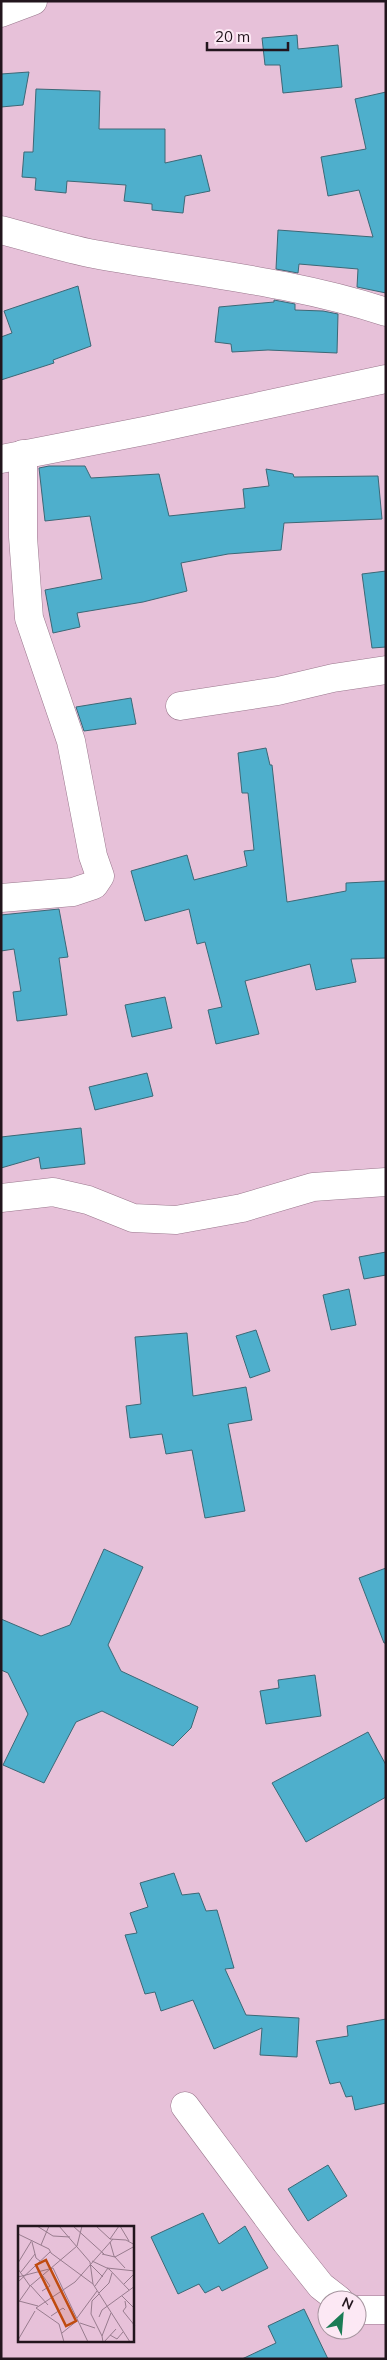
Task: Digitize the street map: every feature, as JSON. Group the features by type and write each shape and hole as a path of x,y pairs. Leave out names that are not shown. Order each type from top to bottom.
{"street":[{"path":"1,13 33,1"},
{"path":"1,230 92,253 274,285 352,301 386,312"},
{"path":"1,898 73,892 94,885 100,876 94,856 71,741 29,618 23,537 12,457 149,430 386,379"},
{"path":"180,706 278,692 333,678 386,670"},
{"path":"1,1198 53,1192 88,1200 133,1218 176,1220 242,1208 313,1187 386,1182"},
{"path":"185,2106 286,2242 326,2290"},
{"path":"367,2310 386,2310"}],"building":[{"path":"297,35 298,49 338,45 342,87 283,93 280,65 265,65 262,38"},
{"path":"29,72 23,105 1,107 1,74"},
{"path":"36,89 100,91 99,129 165,129 165,163 201,155 210,191 185,196 183,213 152,210 152,204 124,201 126,185 67,181 66,193 35,190 36,178 22,177 24,152 33,152"},
{"path":"386,92 386,293 357,287 358,269 299,264 298,273 276,269 278,230 373,237 359,190 328,196 321,157 366,149 355,99"},
{"path":"78,286 91,346 53,360 54,363 1,380 1,337 12,333 4,311"},
{"path":"274,300 295,304 295,310 323,311 338,314 337,353 268,350 232,352 231,344 215,342 219,307 274,302"},
{"path":"49,466 85,466 91,478 159,474 169,516 245,508 243,489 269,486 266,469 293,474 294,477 378,476 382,519 284,523 281,550 228,554 181,563 187,591 143,602 77,613 80,627 53,633 45,590 102,579 90,516 45,521 39,468"},
{"path":"386,571 386,647 372,648 362,574"},
{"path":"131,698 136,724 84,731 76,707"},
{"path":"266,748 270,765 272,765 287,902 346,891 346,883 386,881 386,958 351,959 356,982 316,990 310,964 245,981 259,1034 216,1044 208,1010 222,1007 205,942 197,944 189,909 145,921 131,871 187,855 194,880 247,866 244,851 254,850 248,793 242,793 238,753"},
{"path":"59,909 68,957 59,958 67,1015 17,1021 13,992 21,991 14,949 1,951 1,915"},
{"path":"165,997 172,1028 132,1037 125,1005"},
{"path":"147,1073 153,1096 95,1110 89,1087"},
{"path":"81,1128 85,1164 41,1169 39,1157 1,1168 1,1137"},
{"path":"386,1252 386,1275 364,1279 359,1257"},
{"path":"349,1289 356,1325 331,1330 323,1295"},
{"path":"256,1330 270,1371 250,1378 236,1336"},
{"path":"187,1333 193,1396 246,1387 252,1420 228,1424 245,1511 205,1518 192,1450 166,1454 162,1434 130,1438 126,1406 141,1404 135,1337"},
{"path":"104,1549 143,1567 108,1645 121,1671 198,1707 191,1728 173,1746 102,1711 76,1722 44,1783 3,1765 28,1714 8,1673 1,1670 1,1619 41,1636 70,1625"},
{"path":"386,1568 386,1643 384,1643 359,1578"},
{"path":"315,1675 321,1716 266,1724 260,1691 279,1688 278,1680"},
{"path":"368,1732 386,1765 386,1797 306,1842 272,1783"},
{"path":"174,1873 182,1895 199,1893 206,1911 217,1910 234,1968 225,1969 246,2015 299,2018 297,2057 260,2055 262,2028 214,2049 193,2000 161,2011 155,1992 145,1994 125,1935 137,1933 130,1913 148,1907 140,1883"},
{"path":"386,2019 386,2103 355,2110 352,2096 346,2097 340,2082 330,2084 316,2041 348,2036 347,2026"},
{"path":"328,2165 347,2196 308,2221 288,2189"},
{"path":"203,2213 219,2244 245,2226 268,2268 222,2291 219,2286 205,2293 199,2284 178,2294 151,2237"},
{"path":"304,2309 317,2336 317,2340 319,2340 328,2359 242,2359 276,2343 268,2326"}]}
